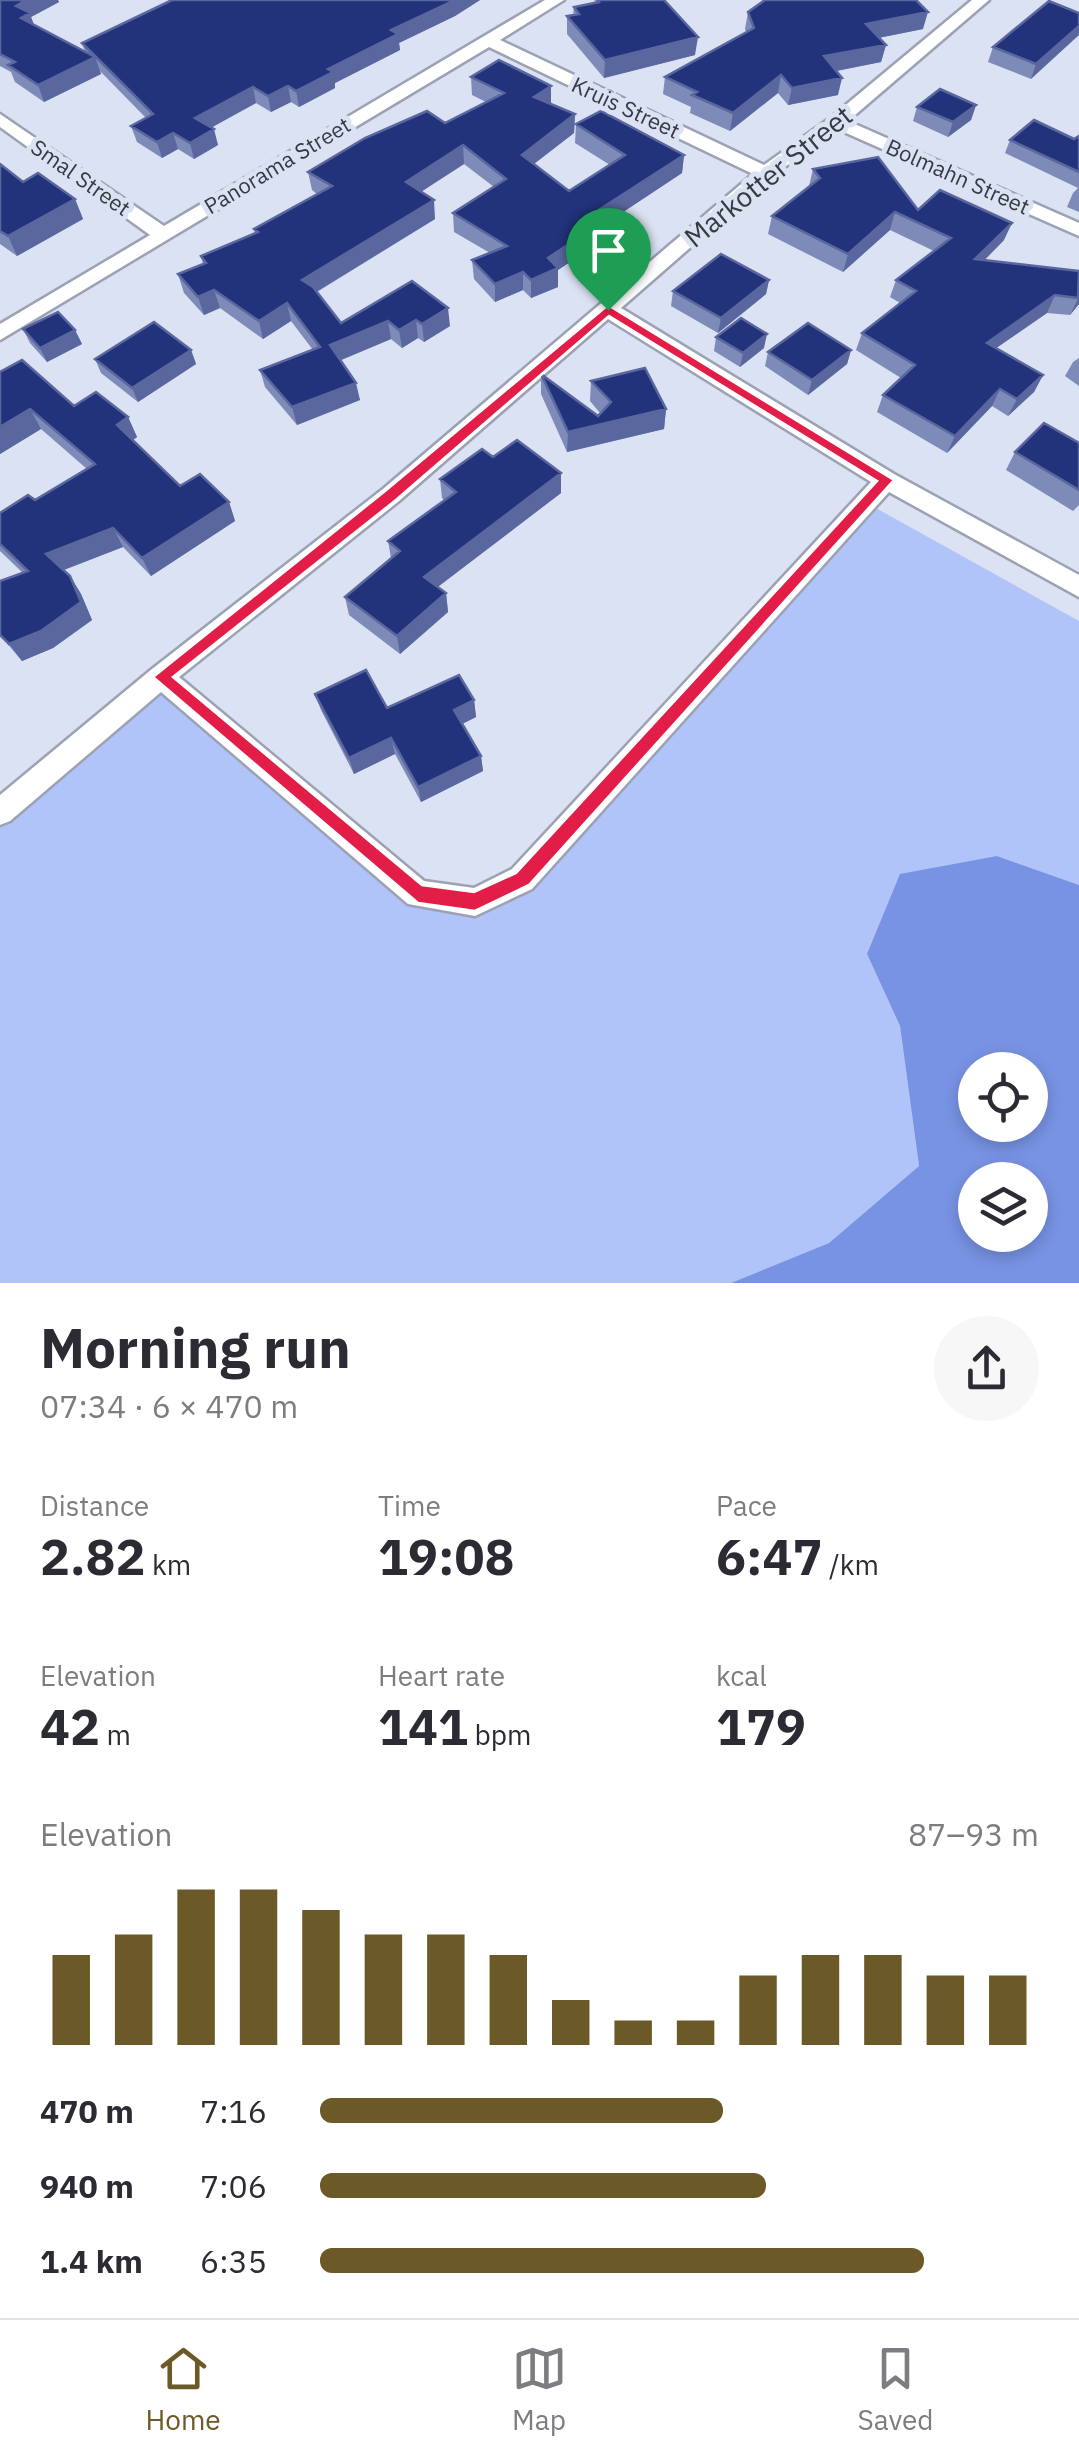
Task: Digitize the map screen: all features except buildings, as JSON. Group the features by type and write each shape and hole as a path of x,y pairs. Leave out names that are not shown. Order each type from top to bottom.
{"street":[{"name":"Panorama Street","path":"0,333 556,0"},
{"name":"Markotter Street","path":"0,812 161,677 390,496 765,172 836,122 981,0"},
{"name":"Kruis Street","path":"487,40 765,172"},
{"name":"Smal Street","path":"0,119 162,234"},
{"name":"Bolmahn Street","path":"836,122 1079,230"},
{"path":"608,310 886,480 1079,587"},
{"path":"161,677 418,894 475,902 522,879 886,480"}],"shaded area":[{"path":"865,502 1079,621 1079,885 997,856 867,954 900,1026 919,1166 829,1243 731,1283 0,1283 0,812 161,677 418,894 475,901 522,879"},
{"path":"997,856 1079,885 1079,1283 731,1283 829,1243 919,1166 900,1026 867,954 900,874"}],"route":[{"path":"608,310 886,480 522,879 475,902 418,894 161,677 390,496 608,310"}]}
